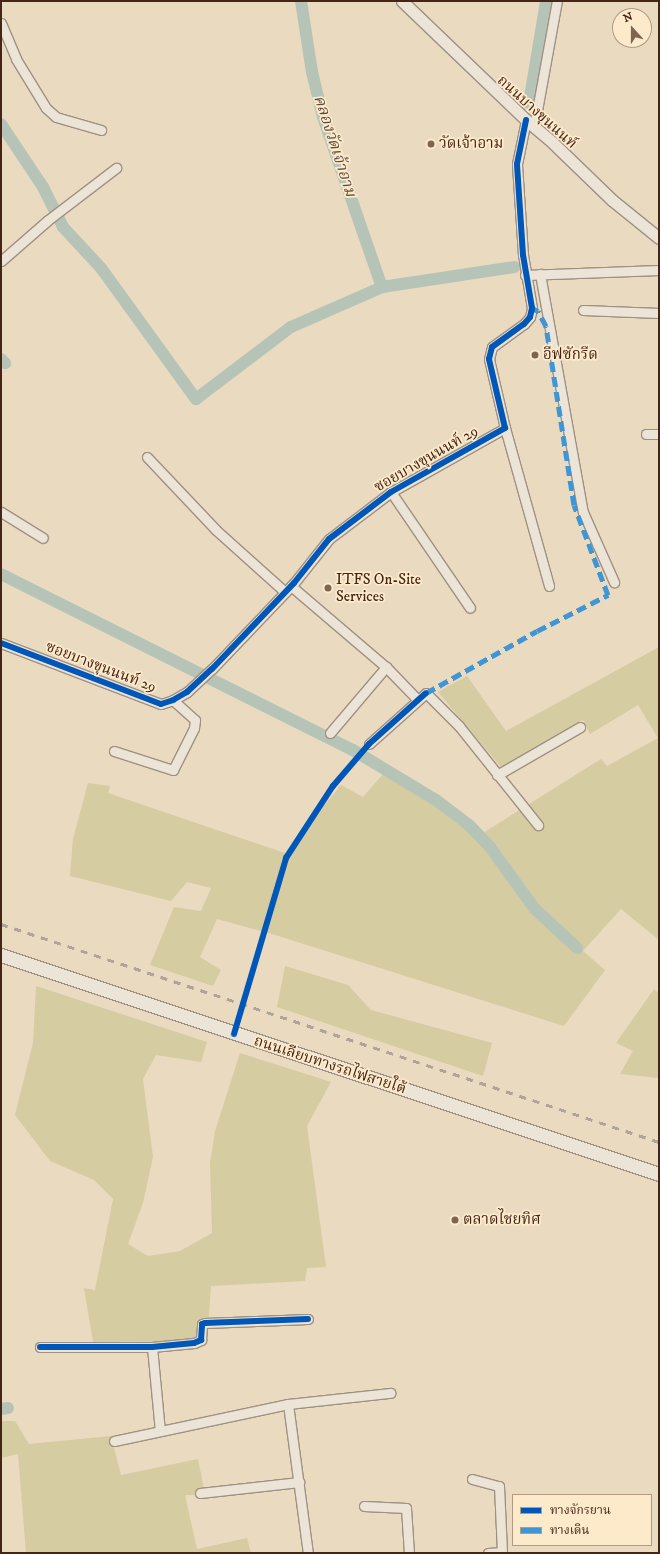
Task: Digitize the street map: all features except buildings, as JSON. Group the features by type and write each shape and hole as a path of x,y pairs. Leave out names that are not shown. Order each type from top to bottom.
{"main road":[{"name":"ถนนเลียบทางรถไฟสายใต้","path":"1,955 659,1174"}],"street":[{"name":"ถนนบางขุนนนท์","path":"402,1 530,124 612,200 659,238"},
{"path":"549,586 505,428 489,359 490,351 530,317 532,308 523,255 517,164 530,124 557,1"},
{"path":"1,23 16,59 46,108 56,117 100,130"},
{"path":"1,261 48,220 116,168"},
{"path":"525,272 540,274 659,270"},
{"path":"540,274 583,512 614,582"},
{"path":"583,310 659,313"},
{"name":"ซอยบางขุนนนท์ 29","path":"1,643 161,704 174,700 187,692 212,669 288,589 329,539 391,492 505,428"},
{"path":"646,434 659,434"},
{"path":"147,457 216,530 386,667 418,699"},
{"path":"391,492 470,608"},
{"path":"1,512 43,538"},
{"path":"330,733 386,667"},
{"path":"369,744 426,693 459,726 496,775 538,825"},
{"path":"114,752 173,770 194,728 194,720 174,700"},
{"path":"496,775 580,727"},
{"path":"40,1348 152,1347 198,1343 202,1337 202,1324 205,1323 308,1319"},
{"path":"152,1347 160,1431"},
{"path":"114,1441 288,1404 390,1394"},
{"path":"288,1404 308,1553"},
{"path":"472,1479 499,1486 502,1553 488,1553"},
{"path":"200,1493 298,1482"},
{"path":"364,1506 406,1508 409,1553"}],"shaded area":[{"path":"659,647 659,940 621,909 583,951 605,970 564,1026 272,934 217,919 200,957 221,970 213,986 150,965 174,907 201,911 211,888 187,882 171,901 70,876 73,839 88,783 110,786 108,793 285,853 341,785 363,797 390,766 449,804 483,833 601,759 607,766 658,738 638,705 590,734 583,720 501,767 438,692 467,676 506,731"},
{"path":"285,966 348,985 371,1010 492,1043 483,1076 277,1007"},
{"path":"36,986 207,1042 201,1062 156,1055 143,1079 153,1157 143,1203 128,1244 148,1256 180,1251 212,1233 210,1163 215,1131 240,1053 331,1082 307,1126 326,1267 307,1268 305,1281 211,1286 207,1341 93,1342 84,1288 95,1290 113,1199 94,1180 50,1161 15,1115 33,1043"},
{"path":"654,989 659,993 659,1078 620,1074 633,1051 616,1043"},
{"path":"1,1421 15,1421 29,1444 111,1436 121,1475 198,1459 205,1495 185,1495 197,1549 247,1538 251,1553 26,1553 18,1454 1,1458"}],"waterway":[{"name":"คลองวัดเจ้าอาม","path":"301,1 312,72 323,117 382,287"},
{"path":"529,103 546,1"},
{"path":"1,124 43,187 63,227 101,268 196,399 291,327 382,287 515,267"},
{"path":"1,359 5,363"},
{"path":"1,574 353,750 436,800 469,825 490,847 534,908 577,948"},
{"path":"1,1409 8,1408"}],"railway":[{"path":"1,924 659,1142"}],"marked path":[{"path":"426,693 537,631 608,595 574,505 546,326 538,311 532,308"}],"cycle path":[{"path":"1,643 161,704 173,700 187,692 212,669 294,583 329,539 391,492 505,428 489,359 492,347 524,324 530,317 532,308 523,255 517,164 526,120"},
{"path":"234,1034 286,858 333,786 369,744 426,693"},
{"path":"40,1347 152,1347 194,1343 201,1340 202,1324 205,1323 308,1319"}],"place":[{"name":"วัดเจ้าอาม","path":"431,144"},
{"name":"อีฟซักรีด","path":"535,355"},
{"name":"ITFS On-Site Services","path":"328,588"},
{"name":"ตลาดไชยทิศ","path":"455,1220"}]}
